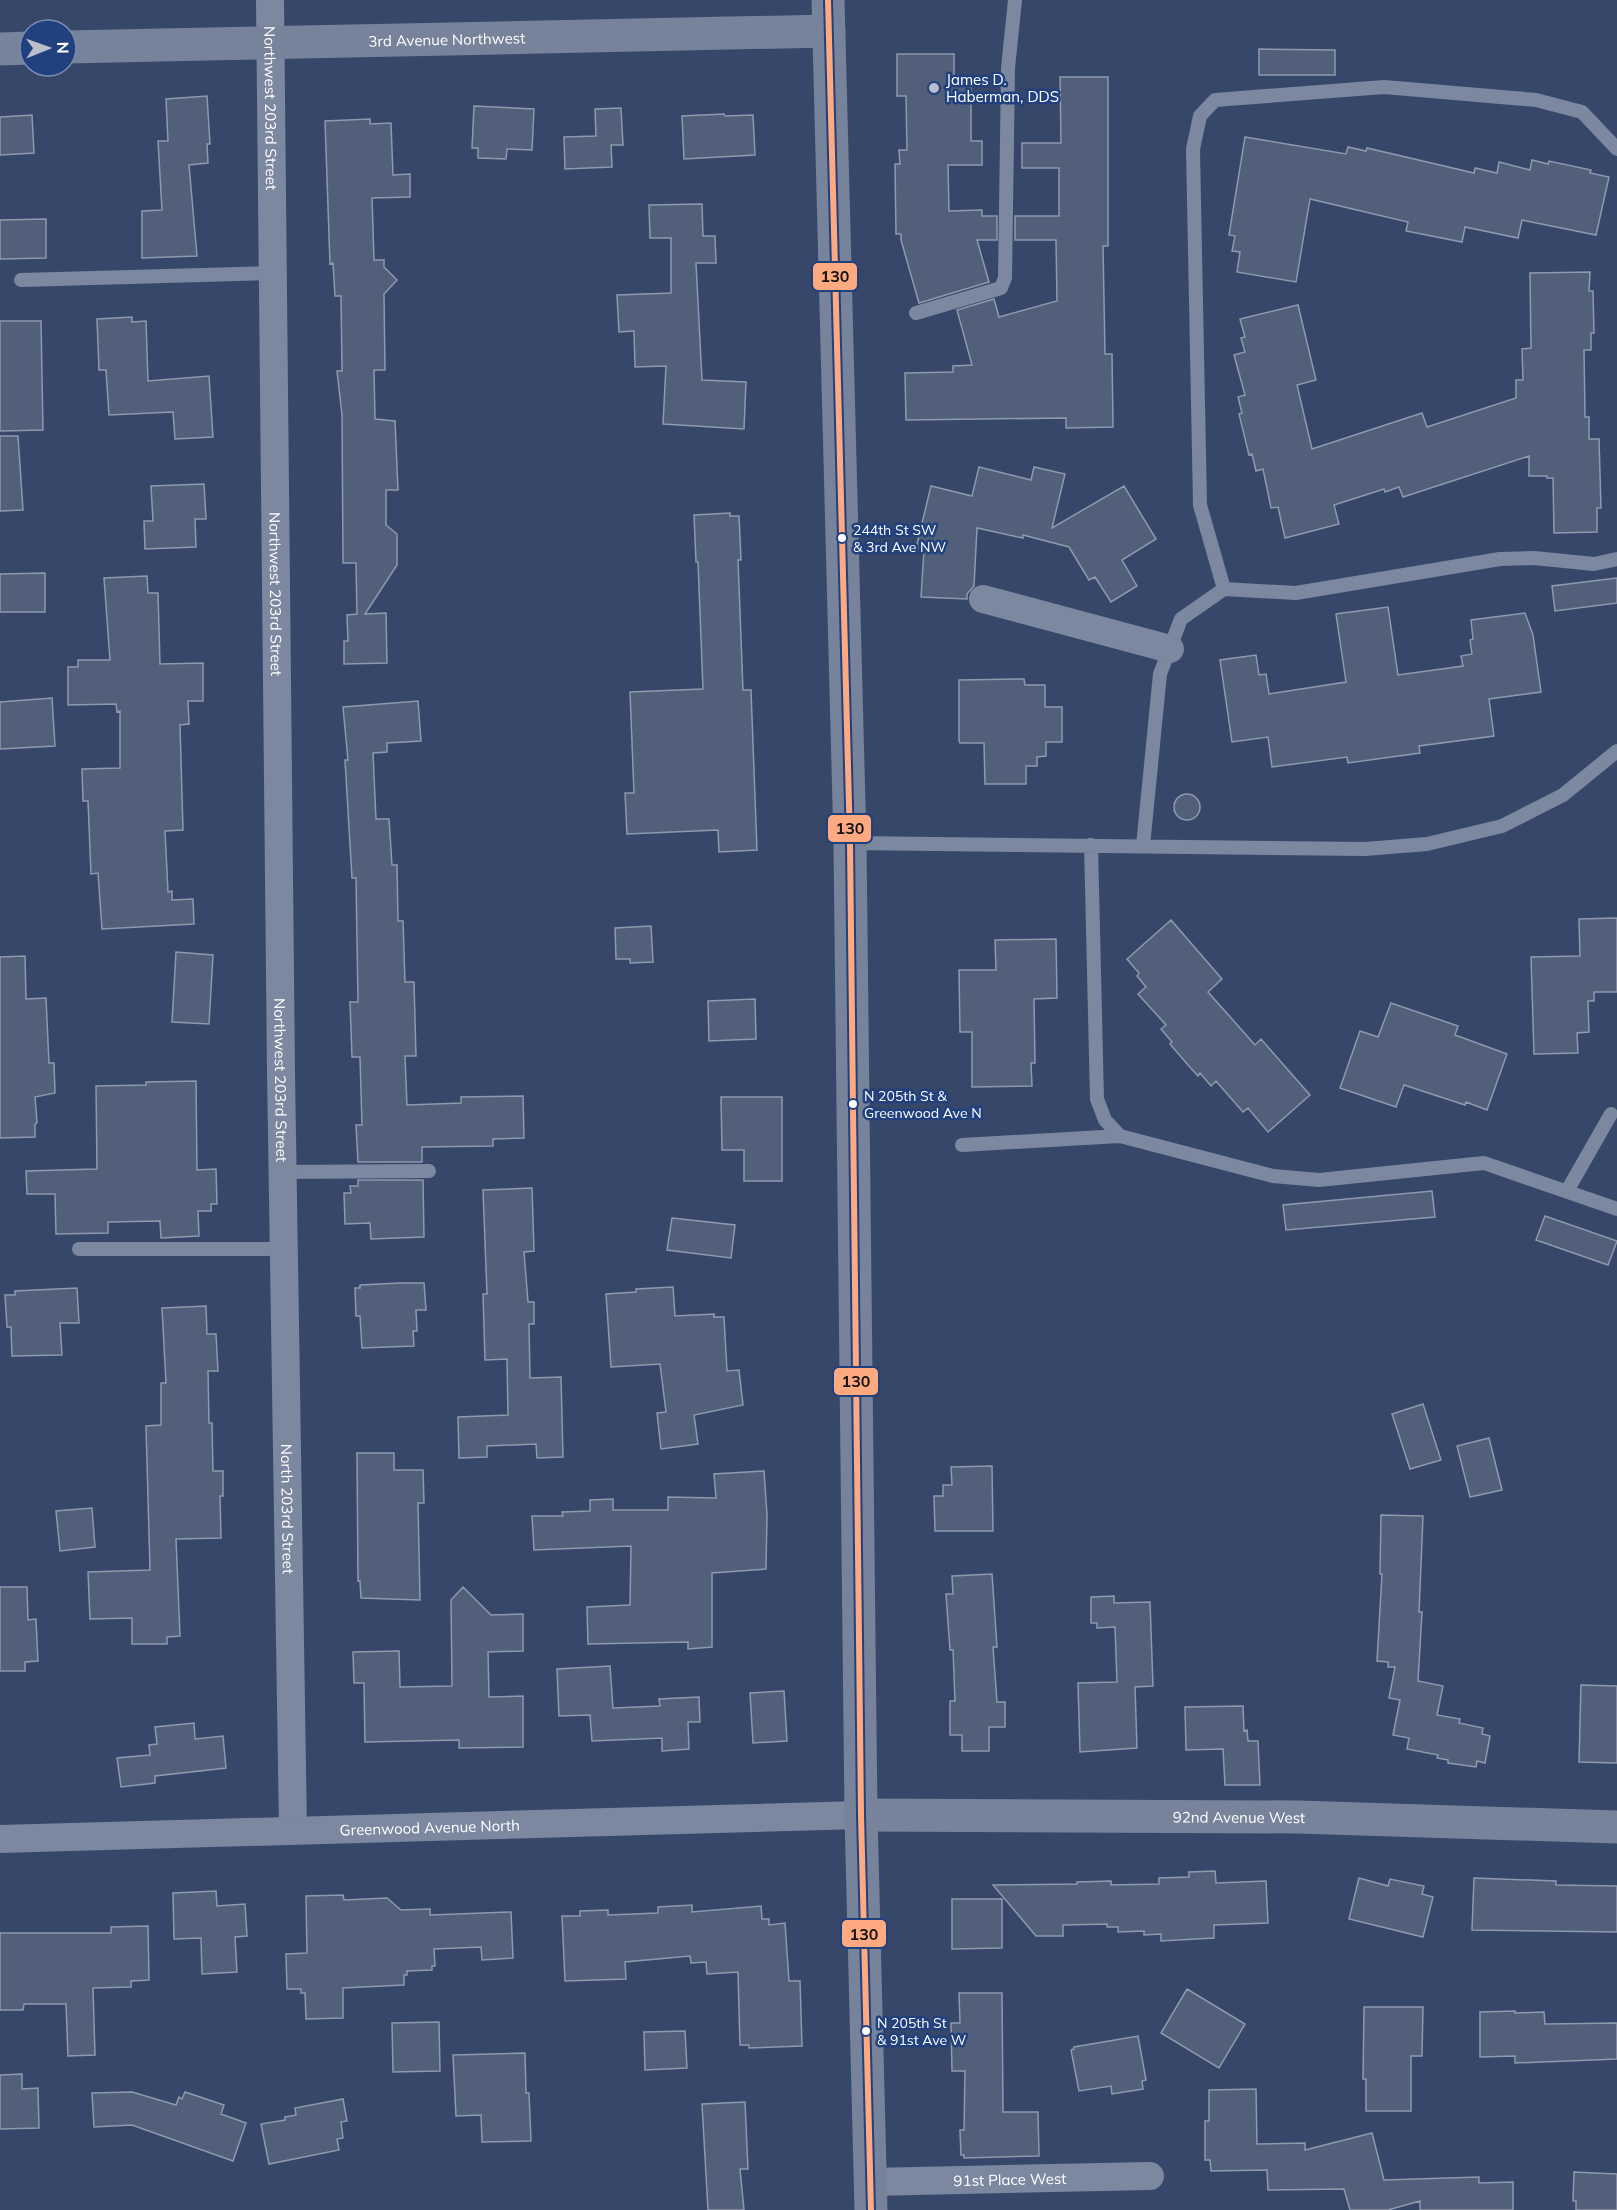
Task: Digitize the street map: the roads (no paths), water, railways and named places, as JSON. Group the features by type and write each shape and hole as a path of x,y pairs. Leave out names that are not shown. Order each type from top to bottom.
{"street":[{"name":"Northwest 203rd Street","path":"270,0 283,1180"},
{"name":"3rd Avenue Northwest","path":"78,47 271,43 829,15"},
{"path":"829,15 850,843 861,1815 870,2196"},
{"path":"0,48 18,48"},
{"path":"983,599 1170,649"},
{"name":"North 203rd Street","path":"283,1180 293,1830"},
{"name":"92nd Avenue West","path":"861,1815 1298,1817 1617,1827"},
{"name":"Greenwood Avenue North","path":"0,1839 861,1815"},
{"name":"91st Place West","path":"870,2196 1150,2176"}],"lane":[{"path":"916,314 1001,288 1005,278 1008,68 1015,0"},
{"path":"1224,589 1200,505 1193,148 1200,116 1215,100 1384,87 1536,100 1582,112 1617,149"},
{"path":"21,280 273,273"},
{"path":"1143,846 1160,674 1181,619 1224,589 1296,593 1500,559 1534,558 1594,564 1617,559"},
{"path":"850,843 1365,849 1427,844 1502,826 1563,795 1617,751"},
{"path":"1091,845 1097,1099 1105,1120 1120,1136"},
{"path":"1567,1191 1611,1114"},
{"path":"962,1145 1120,1136 1273,1176 1319,1180 1484,1163 1617,1209"},
{"path":"283,1180 429,1172"},
{"path":"79,1249 284,1249"}],"place":[{"name":"James D. Haberman, DDS","path":"934,88"},
{"name":"244th St SW & 3rd Ave NW","path":"842,538"},
{"name":"N 205th St & Greenwood Ave N","path":"853,1104"},
{"name":"N 205th St & 91st Ave W","path":"866,2031"}]}
